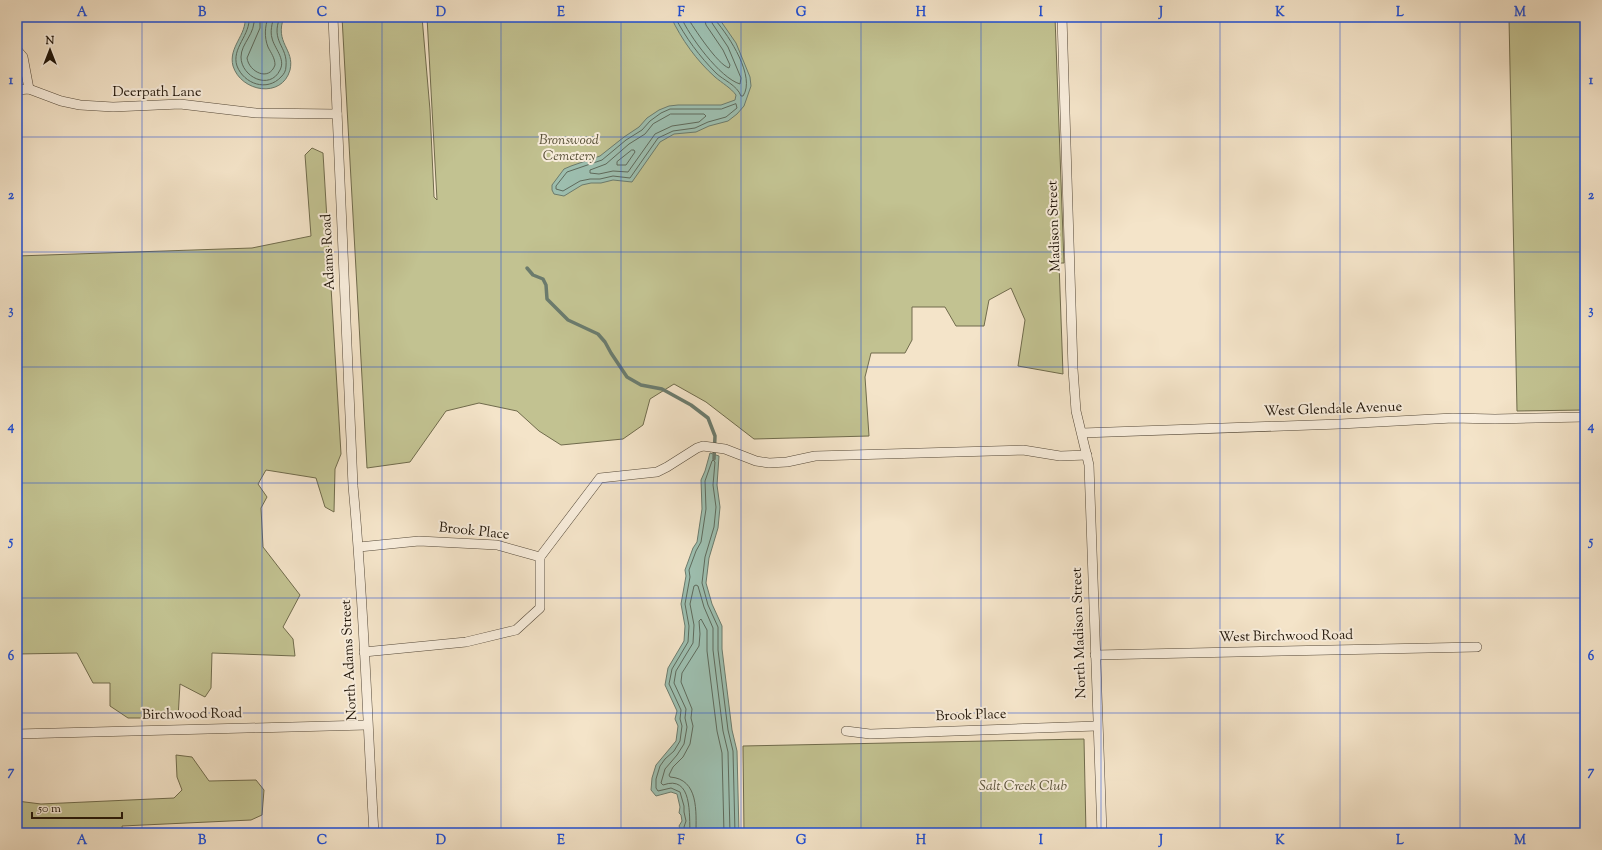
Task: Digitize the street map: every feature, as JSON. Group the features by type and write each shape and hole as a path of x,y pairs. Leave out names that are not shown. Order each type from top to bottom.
{"street":[{"name":"Adams Road","path":"333,17 353,486"},
{"name":"Madison Street","path":"1062,17 1073,369 1076,411 1082,433"},
{"path":"17,50 23,57 29,89"},
{"name":"Deerpath Lane","path":"17,90 29,89 61,101 80,105 113,107 180,104 256,113 337,114"},
{"name":"West Glendale Avenue","path":"1082,433 1340,424 1453,418 1495,419 1585,417"},
{"name":"North Madison Street","path":"1082,433 1089,465 1102,833"},
{"path":"364,652 466,642 516,630 540,608 540,557 600,478 657,472 697,448 704,446 725,448 756,461 769,463 787,462 815,456 1023,450 1060,456 1087,455"},
{"name":"North Adams Street","path":"353,486 359,547 367,725 374,833"},
{"name":"Brook Place","path":"359,547 427,541 498,545 540,557"},
{"name":"West Birchwood Road","path":"1095,655 1477,647"},
{"name":"Birchwood Road","path":"17,734 367,725"},
{"name":"Brook Place","path":"846,731 870,734 1098,726"}],"green space":[{"name":"Bronswood Cemetery","path":"342,17 422,17 430,110 434,197 437,200 427,17 1055,17 1064,263 1059,263 1063,374 1018,366 1025,320 1011,288 989,300 984,326 956,326 945,307 912,307 912,340 905,353 871,353 865,377 869,436 754,439 706,402 674,384 650,399 643,425 623,439 561,445 539,431 517,411 479,403 446,411 410,462 367,468"},
{"path":"1585,17 1585,410 1517,411 1509,18"},
{"path":"312,148 323,153 341,454 335,469 334,512 325,507 316,478 266,470 258,484 267,497 261,508 263,547 300,595 283,627 293,639 295,656 212,653 211,688 205,697 180,684 178,718 128,718 110,706 110,683 93,683 77,653 17,654 17,256 252,248 311,236 305,155"},
{"name":"Salt Creek Club","path":"1084,739 1086,833 744,833 743,746"},
{"path":"176,755 192,757 209,781 256,780 264,790 262,815 251,820 122,826 123,833 17,833 17,801 41,804 174,798 182,790 177,777"}],"water":[{"path":"245,17 284,17 281,33 291,63 286,79 279,85 262,89 244,82 237,75 232,59 235,47 243,30"},
{"path":"671,17 718,17 736,43 750,77 751,86 744,106 728,121 709,126 696,132 674,134 660,142 632,182 613,180 601,183 591,183 582,185 564,196 554,194 552,185 564,169 600,156 659,110 669,106 678,105 721,105 735,100 736,95 734,92 708,71 696,57"},
{"path":"710,453 719,456 717,485 720,507 718,528 709,558 706,583 712,604 722,626 722,649 732,730 737,751 739,833 682,833 679,826 682,821 679,813 680,807 677,794 671,792 656,796 651,790 652,778 656,765 676,741 678,726 675,719 677,711 665,685 668,668 684,641 685,626 681,604 686,576 685,570 693,548 697,542 702,509 701,480"}],"waterway":[{"path":"527,268 533,275 543,279 546,285 547,299 568,320 598,334 605,342 627,377 641,385 662,389 691,405 708,418 715,436 714,459"}]}
